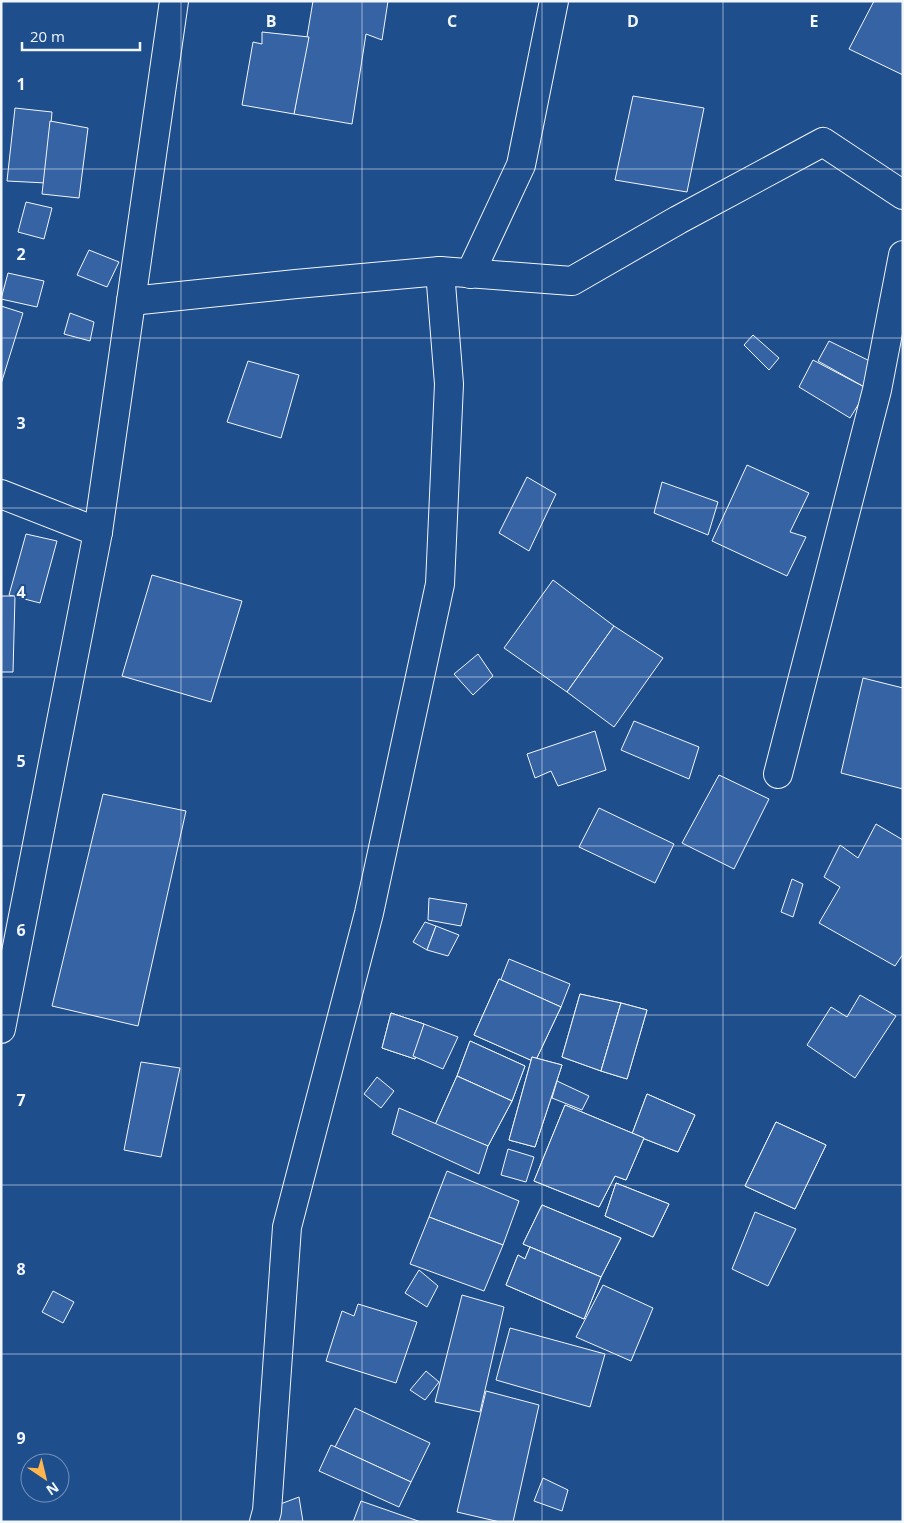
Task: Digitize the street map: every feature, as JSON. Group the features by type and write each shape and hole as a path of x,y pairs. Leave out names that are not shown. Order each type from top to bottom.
{"street":[{"path":"1,1029 98,532 174,1"},
{"path":"470,274 521,165 554,1"},
{"path":"131,301 296,284 440,272 572,281 678,220 823,142 903,196"},
{"path":"778,774 877,390 903,255"},
{"path":"264,1522 267,1511 287,1227 369,914 440,584 449,384 440,272"},
{"path":"1,494 98,532"}],"building":[{"path":"313,1 388,1 382,40 366,34 352,124 294,114"},
{"path":"874,1 903,1 903,75 849,49"},
{"path":"262,32 309,37 294,114 242,105 253,42 262,44"},
{"path":"633,96 704,108 687,192 615,180"},
{"path":"15,108 52,112 46,183 7,181"},
{"path":"50,121 88,128 79,198 42,194"},
{"path":"26,202 52,208 44,239 18,232"},
{"path":"89,250 119,262 107,287 77,275"},
{"path":"8,273 44,281 37,307 1,299"},
{"path":"1,306 23,313 1,384"},
{"path":"70,313 94,322 90,341 64,334"},
{"path":"753,335 779,358 769,370 744,345"},
{"path":"829,341 882,367 868,389 818,361"},
{"path":"813,360 868,389 850,418 799,387"},
{"path":"248,361 299,375 281,438 227,422"},
{"path":"747,465 809,493 790,532 806,537 787,576 712,541"},
{"path":"527,477 556,494 529,551 499,533"},
{"path":"662,482 718,502 708,535 654,513"},
{"path":"26,534 57,541 40,603 9,595"},
{"path":"152,575 242,601 211,702 122,676"},
{"path":"553,580 614,626 567,692 504,648"},
{"path":"1,596 15,596 13,672 1,672"},
{"path":"614,626 663,658 614,727 567,692"},
{"path":"478,654 493,676 473,695 454,674"},
{"path":"863,678 903,688 903,789 841,773"},
{"path":"634,721 699,747 689,779 621,750"},
{"path":"595,731 606,770 558,786 551,771 535,778 527,754"},
{"path":"719,775 769,799 734,869 682,843"},
{"path":"103,794 186,811 138,1026 52,1006"},
{"path":"599,808 674,844 655,883 579,847"},
{"path":"876,824 903,840 903,954 895,966 819,923 840,887 824,877 840,845 858,858"},
{"path":"792,879 803,884 793,917 781,912"},
{"path":"429,898 467,904 461,926 428,920"},
{"path":"425,922 436,926 427,950 413,942"},
{"path":"436,926 459,935 448,956 427,950"},
{"path":"509,959 570,984 561,1007 500,982"},
{"path":"499,979 561,1007 535,1062 474,1035"},
{"path":"499,979 561,1007 535,1062 474,1035"},
{"path":"580,994 621,1003 601,1071 562,1057"},
{"path":"580,994 621,1003 601,1071 562,1057"},
{"path":"860,995 896,1016 855,1078 807,1045 831,1007 847,1017"},
{"path":"621,1003 647,1010 627,1079 601,1071"},
{"path":"621,1003 647,1010 627,1079 601,1071"},
{"path":"391,1013 424,1024 415,1059 382,1048"},
{"path":"391,1013 424,1024 415,1059 382,1048"},
{"path":"424,1024 458,1037 443,1069 413,1056"},
{"path":"470,1041 525,1066 512,1101 457,1076"},
{"path":"470,1041 525,1066 512,1101 457,1076"},
{"path":"532,1057 562,1065 535,1147 509,1140"},
{"path":"532,1057 562,1065 535,1147 509,1140"},
{"path":"141,1062 180,1068 161,1157 124,1150"},
{"path":"457,1076 512,1101 488,1146 435,1125"},
{"path":"457,1076 512,1101 488,1146 435,1125"},
{"path":"377,1077 394,1091 381,1108 364,1094"},
{"path":"557,1081 589,1096 582,1110 552,1098"},
{"path":"647,1094 695,1115 678,1152 632,1134"},
{"path":"647,1094 695,1115 678,1152 632,1134"},
{"path":"565,1105 644,1138 626,1180 615,1176 599,1207 534,1181"},
{"path":"565,1105 644,1138 626,1180 615,1176 599,1207 534,1181"},
{"path":"399,1108 488,1146 479,1174 392,1134"},
{"path":"776,1122 826,1145 795,1209 745,1186"},
{"path":"776,1122 826,1145 795,1209 745,1186"},
{"path":"508,1149 534,1157 526,1182 501,1175"},
{"path":"447,1171 519,1201 503,1245 429,1217"},
{"path":"616,1183 669,1204 653,1237 605,1216"},
{"path":"616,1183 669,1204 653,1237 605,1216"},
{"path":"542,1205 621,1238 601,1277 523,1244"},
{"path":"542,1205 621,1238 601,1277 523,1244"},
{"path":"755,1212 796,1229 768,1286 732,1269"},
{"path":"429,1217 503,1245 484,1291 410,1264"},
{"path":"530,1247 601,1277 584,1319 506,1285 518,1255 525,1259"},
{"path":"530,1247 601,1277 584,1319 506,1285 518,1255 525,1259"},
{"path":"419,1270 438,1286 427,1307 405,1293"},
{"path":"603,1285 653,1308 631,1361 576,1337"},
{"path":"53,1291 74,1302 63,1323 42,1312"},
{"path":"462,1295 504,1307 480,1412 435,1402"},
{"path":"358,1304 417,1322 396,1383 326,1361 342,1311 354,1316"},
{"path":"510,1328 605,1354 590,1407 496,1380"},
{"path":"426,1371 439,1382 425,1400 410,1390"},
{"path":"486,1391 539,1405 513,1522 500,1522 457,1512"},
{"path":"355,1408 430,1443 411,1482 335,1447"},
{"path":"331,1445 411,1482 399,1507 319,1471"},
{"path":"543,1478 568,1490 562,1511 534,1501"},
{"path":"299,1497 303,1522 278,1522 275,1506"},
{"path":"361,1501 421,1522 353,1522"}]}
